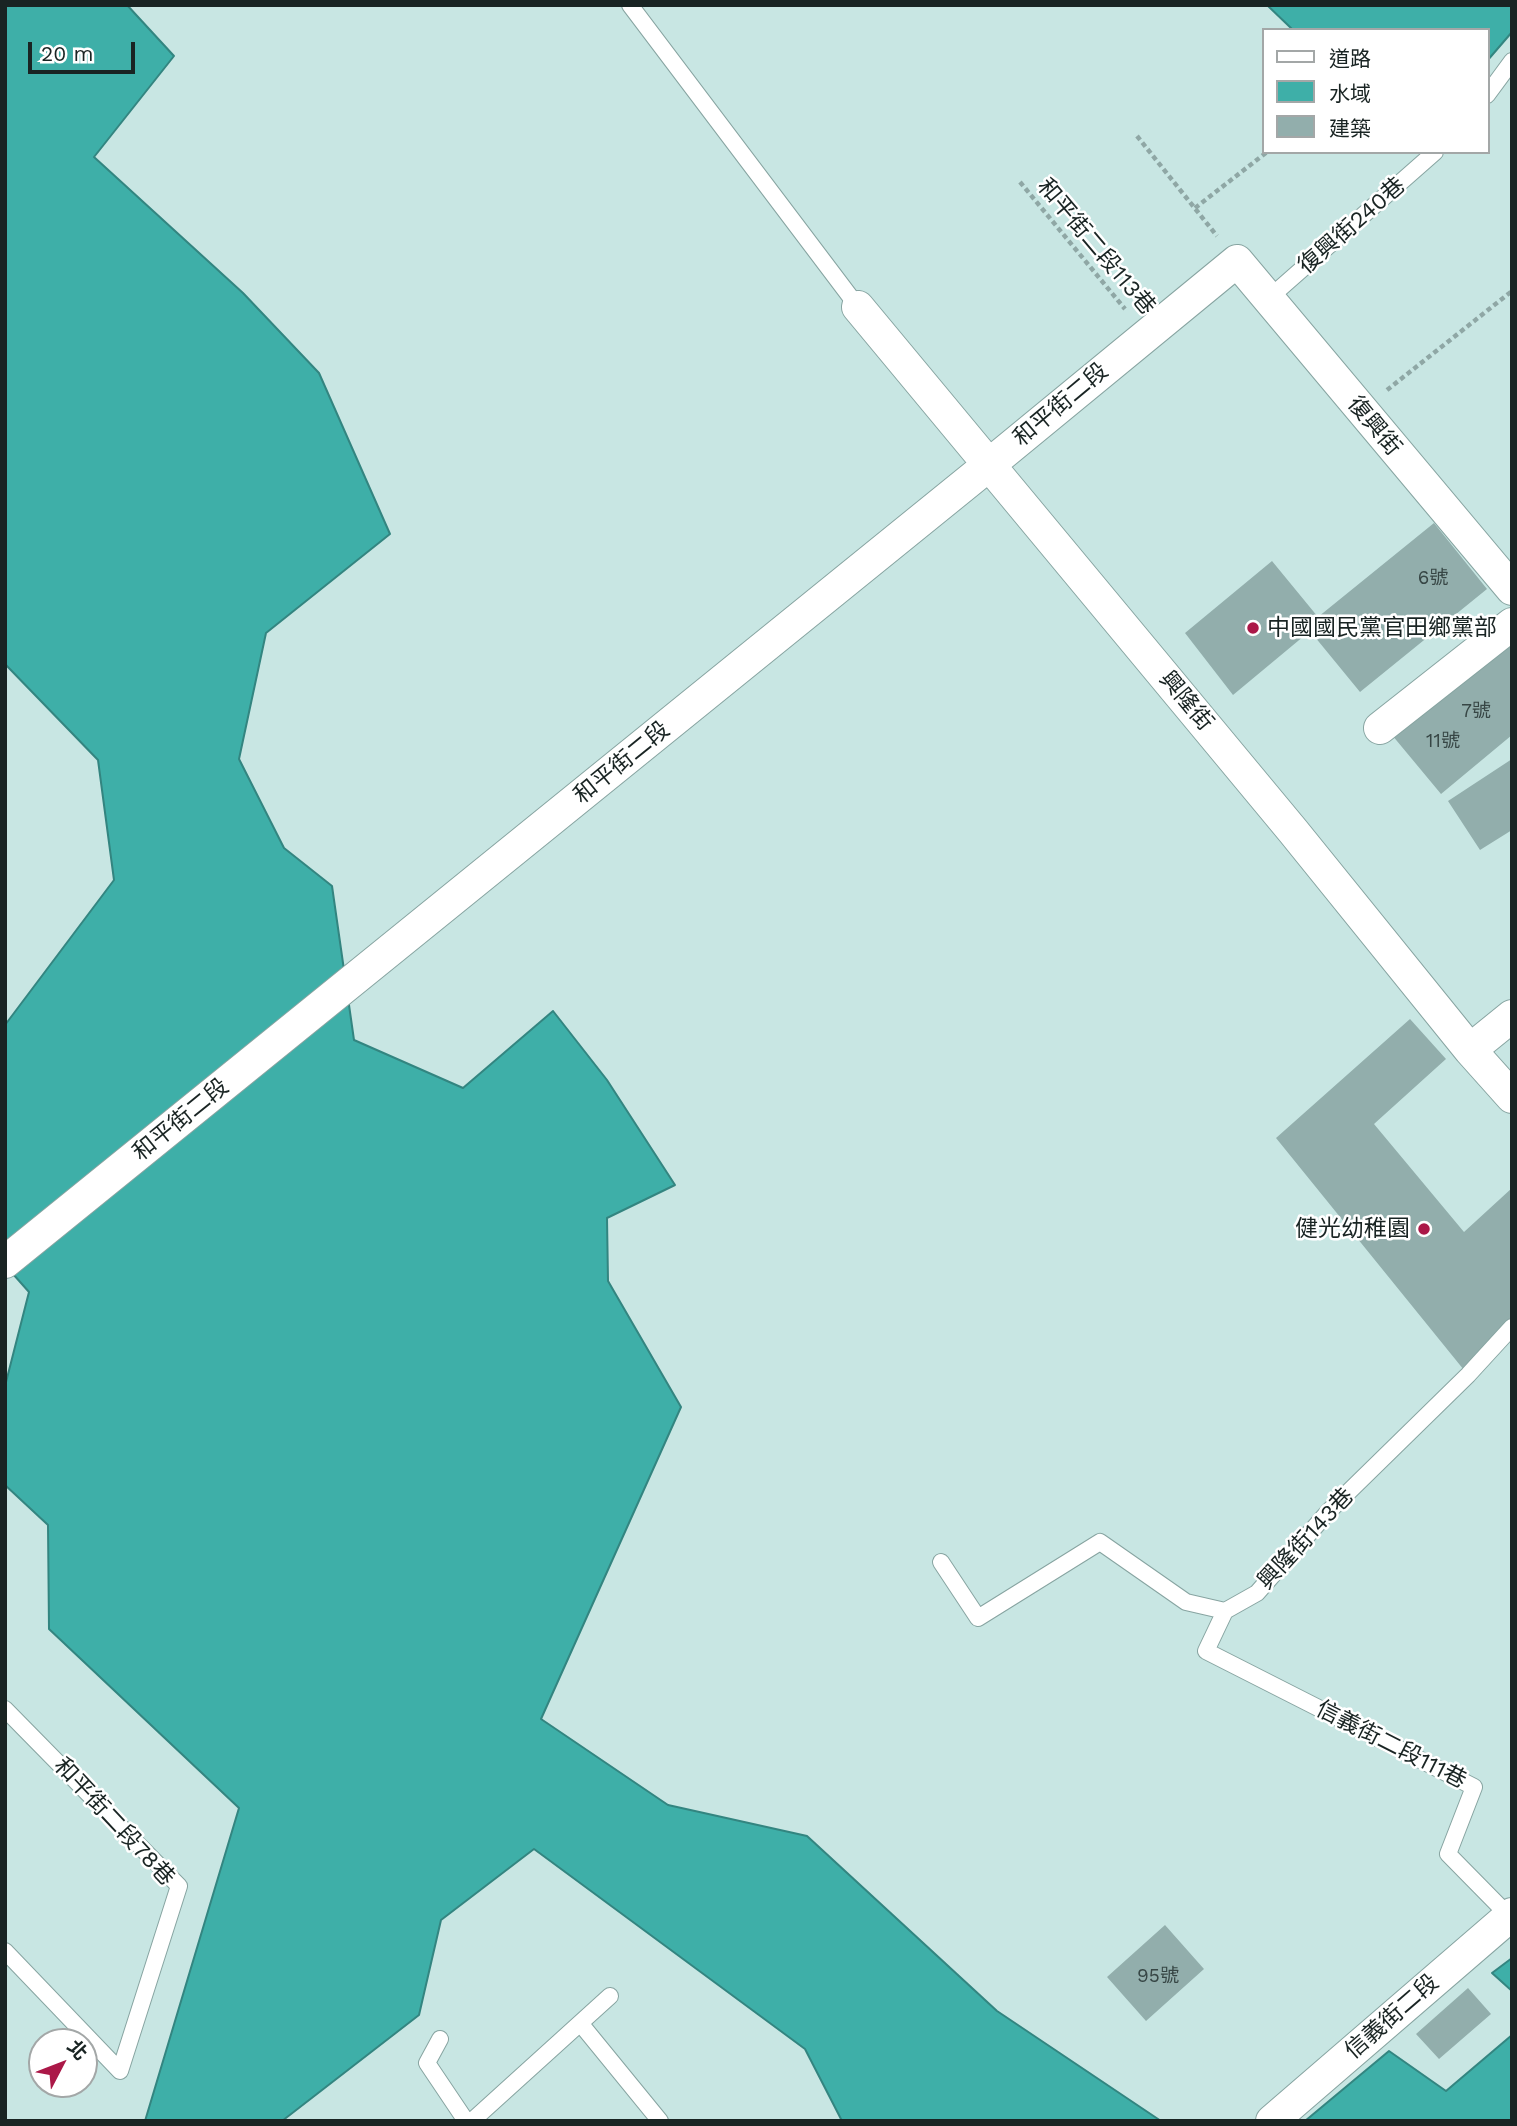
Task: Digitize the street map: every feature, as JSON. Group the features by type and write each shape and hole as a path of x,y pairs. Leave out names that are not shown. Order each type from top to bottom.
{"street":[{"name":"復興街","path":"1237,261 1512,589"},
{"name":"和平街二段","path":"5,1262 1237,261"},
{"name":"興隆街","path":"858,307 1512,1097"},
{"path":"1380,728 1512,624"},
{"path":"1470,1049 1512,1016"},
{"name":"信義街二段","path":"1272,2121 1510,1915"}],"lane":[{"path":"630,5 858,307"},
{"path":"1489,92 1512,61"},
{"name":"復興街240巷","path":"1268,299 1433,154"},
{"name":"興隆街143巷","path":"1225,1611 1257,1593 1328,1512 1468,1375 1512,1327"},
{"path":"941,1562 978,1618 1100,1542 1186,1602 1225,1611"},
{"name":"信義街二段111巷","path":"1225,1611 1206,1651 1474,1787 1448,1854 1510,1915"},
{"name":"和平街二段78巷","path":"5,1709 179,1886 120,2071 5,1951"},
{"path":"472,2121 610,1996"},
{"path":"580,2023 660,2121"},
{"path":"440,2039 427,2063 466,2121"}],"path":[{"path":"1137,136 1237,261"},
{"path":"1195,208 1264,154"},
{"name":"和平街二段113巷","path":"1020,182 1146,334"},
{"path":"1362,411 1512,291"}],"water":[{"path":"5,5 127,5 174,56 94,157 243,293 319,373 390,534 266,633 239,759 284,848 332,886 354,1040 463,1088 553,1011 607,1080 675,1185 607,1218 608,1281 681,1407 541,1719 668,1805 807,1836 997,2011 1161,2121 842,2121 805,2049 534,1849 441,1920 419,2015 282,2121 145,2121 239,1808 49,1629 48,1525 5,1485 5,1386 29,1292 5,1265 5,1025 114,880 98,760 5,664"},
{"path":"1267,5 1512,5 1512,32 1489,59 1489,28 1291,28"},
{"path":"1512,1958 1512,1991 1492,1973"},
{"path":"1512,2035 1512,2121 1305,2121 1389,2051 1446,2091"}],"building":[{"path":"1434,523 1487,589 1360,692 1310,631 1233,695 1185,633 1272,561 1318,617"},
{"path":"1512,626 1512,735 1441,794 1387,729"},
{"path":"1512,759 1512,830 1480,850 1448,801"},
{"path":"1410,1019 1446,1059 1374,1124 1464,1232 1512,1188 1512,1327 1468,1375 1276,1138"},
{"path":"1165,1925 1204,1969 1146,2021 1107,1977"},
{"path":"1468,1988 1491,2014 1439,2059 1416,2034"}],"place":[{"name":"中國國民黨官田鄉黨部","path":"1253,628"},
{"name":"健光幼稚園","path":"1424,1229"}]}
